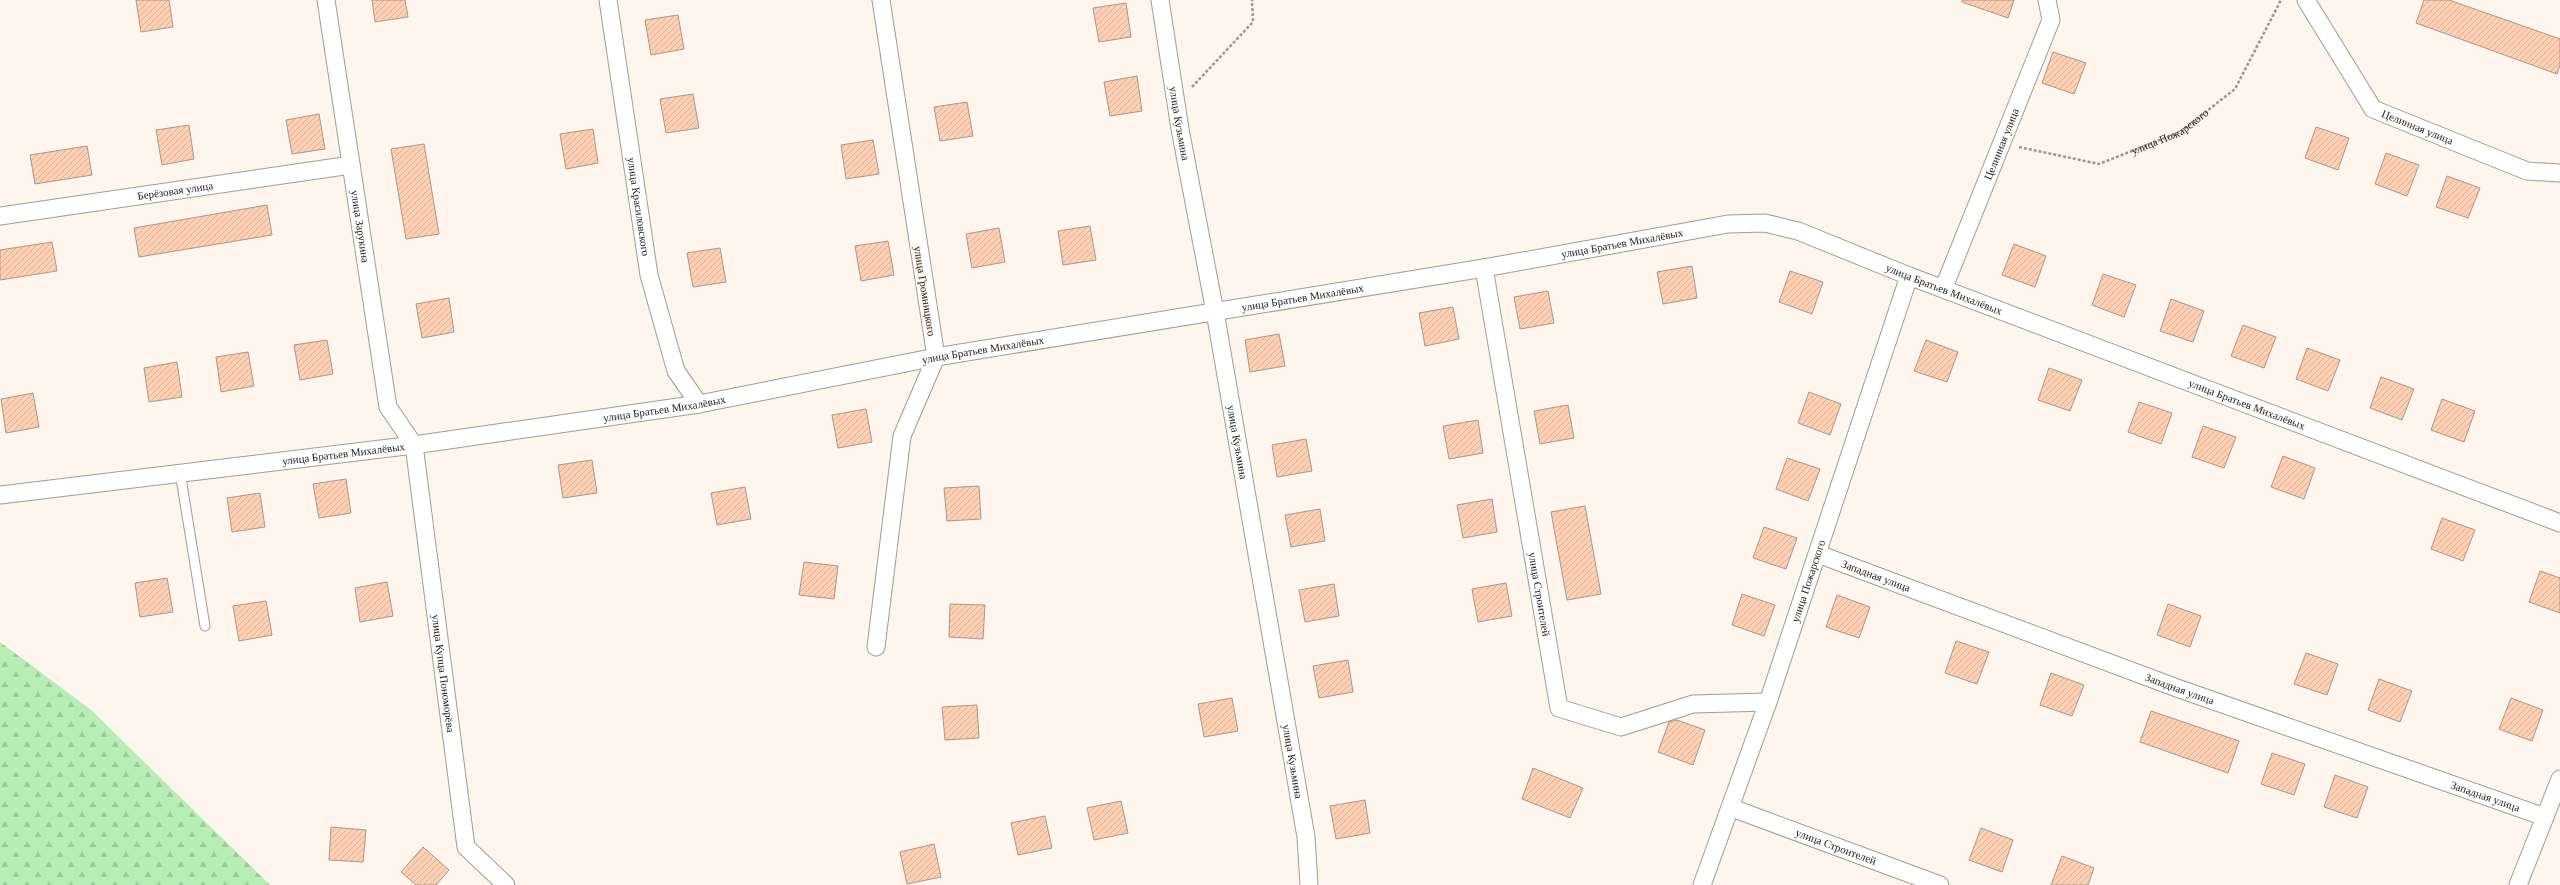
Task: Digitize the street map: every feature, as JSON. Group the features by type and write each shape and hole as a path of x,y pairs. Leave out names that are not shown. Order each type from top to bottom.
{"street":[{"name":"улица Зарукина","path":"326,0 388,407 414,445"},
{"name":"улица Красиловского","path":"608,0 649,275 676,371 699,404"},
{"name":"улица Громницкого","path":"881,0 936,357"},
{"name":"улица Кузьмина","path":"1160,0 1176,103 1215,312 1306,837 1309,885"},
{"name":"Целинная улица","path":"1944,288 2051,20 2047,0"},
{"name":"Целинная улица","path":"2306,0 2373,108 2527,172 2560,173"},
{"name":"Берёзовая улица","path":"0,216 351,165"},
{"name":"улица Братьев Михалёвых","path":"0,495 180,472 414,445 699,404 936,357 1484,268 1728,224 1765,223 1798,231 1909,276 2560,523"},
{"name":"улица Строителей","path":"1484,268 1559,708 1621,727 1693,704 1768,702"},
{"name":"улица Пожарского","path":"1702,885 1732,808 1818,554 1909,276"},
{"path":"876,647 902,436 936,357"},
{"name":"улица Купца Пономорёва","path":"414,445 466,847 506,885"},
{"name":"Западная улица","path":"1818,554 2177,688 2545,817"},
{"path":"2518,885 2560,779"},
{"name":"улица Строителей","path":"1732,808 1940,885"}],"lane":[{"path":"180,472 205,626"}],"path":[{"path":"1176,103 1253,22 1252,0"},
{"name":"улица Пожарского","path":"2001,143 2099,164 2180,132 2235,89 2281,0"}],"green space":[{"path":"0,642 90,709 270,885 0,885"}],"building":[{"path":"136,0 169,0 173,27 141,32"},
{"path":"372,0 405,0 408,17 375,22"},
{"path":"1962,0 2014,0 2008,18 1962,2"},
{"path":"2424,0 2449,0 2560,39 2560,65 2557,74 2416,23"},
{"path":"1126,3 1131,37 1099,42 1093,8"},
{"path":"678,15 684,49 651,55 645,20"},
{"path":"2053,52 2086,63 2074,94 2042,83"},
{"path":"1137,76 1142,111 1110,116 1104,82"},
{"path":"693,94 699,128 666,133 660,99"},
{"path":"967,102 973,136 940,141 934,107"},
{"path":"319,114 325,149 292,154 286,120"},
{"path":"189,125 194,159 162,165 156,130"},
{"path":"2316,127 2349,138 2338,170 2305,158"},
{"path":"593,129 598,163 566,169 560,134"},
{"path":"873,140 879,174 846,179 841,145"},
{"path":"424,144 439,234 406,239 391,149"},
{"path":"87,146 92,175 35,184 30,155"},
{"path":"2386,153 2419,165 2407,196 2375,184"},
{"path":"2447,176 2480,188 2468,218 2436,207"},
{"path":"267,205 272,235 139,257 134,228"},
{"path":"1090,226 1096,260 1063,265 1058,231"},
{"path":"999,228 1005,262 972,268 966,234"},
{"path":"888,241 894,275 861,281 855,246"},
{"path":"52,242 57,271 0,280 0,250"},
{"path":"2014,244 2046,256 2035,287 2002,275"},
{"path":"720,248 726,282 693,287 687,253"},
{"path":"1692,266 1697,298 1663,304 1657,272"},
{"path":"1790,271 1823,282 1812,314 1779,302"},
{"path":"2103,274 2136,285 2124,317 2092,305"},
{"path":"1548,291 1554,323 1520,329 1514,297"},
{"path":"449,298 454,332 422,338 416,304"},
{"path":"2171,299 2204,311 2193,342 2160,331"},
{"path":"1453,307 1459,339 1425,346 1419,313"},
{"path":"2243,325 2276,337 2264,368 2231,356"},
{"path":"1279,334 1285,366 1250,372 1245,340"},
{"path":"327,340 333,374 300,380 294,345"},
{"path":"1926,340 1958,352 1947,382 1914,371"},
{"path":"2307,348 2340,360 2328,391 2296,379"},
{"path":"248,352 254,386 221,392 216,357"},
{"path":"177,362 182,397 149,402 144,368"},
{"path":"2049,368 2082,380 2070,411 2038,400"},
{"path":"2381,377 2414,389 2402,420 2370,408"},
{"path":"1809,392 1841,404 1830,435 1798,423"},
{"path":"33,393 39,427 6,433 1,399"},
{"path":"2442,399 2475,411 2464,442 2431,430"},
{"path":"2139,402 2172,413 2161,444 2128,432"},
{"path":"1568,405 1574,438 1540,444 1534,411"},
{"path":"866,409 872,442 838,448 832,415"},
{"path":"1478,420 1483,453 1449,459 1443,426"},
{"path":"2203,426 2236,437 2224,468 2192,457"},
{"path":"1306,439 1312,471 1277,477 1272,445"},
{"path":"2283,456 2315,468 2304,499 2271,487"},
{"path":"1787,458 1820,469 1808,501 1776,489"},
{"path":"592,460 597,493 563,498 558,465"},
{"path":"346,479 351,513 319,518 313,484"},
{"path":"979,486 981,519 947,521 944,488"},
{"path":"745,487 751,519 717,525 711,493"},
{"path":"260,493 265,527 232,532 227,498"},
{"path":"1492,499 1497,532 1463,538 1457,505"},
{"path":"1585,506 1601,594 1567,600 1551,512"},
{"path":"1320,509 1325,541 1291,547 1285,515"},
{"path":"2442,518 2475,530 2463,561 2431,549"},
{"path":"1764,527 1797,538 1786,569 1753,558"},
{"path":"804,562 838,566 834,599 799,595"},
{"path":"2540,571 2560,578 2560,613 2529,602"},
{"path":"167,578 173,612 140,617 135,583"},
{"path":"387,582 393,616 360,622 355,588"},
{"path":"1506,583 1512,616 1478,622 1472,589"},
{"path":"1334,584 1339,616 1305,622 1299,590"},
{"path":"1742,594 1775,605 1764,636 1732,625"},
{"path":"1837,595 1870,607 1859,638 1826,627"},
{"path":"266,601 272,635 239,641 233,606"},
{"path":"950,604 985,605 983,639 949,637"},
{"path":"2168,604 2201,616 2190,647 2157,635"},
{"path":"1956,641 1989,652 1977,684 1945,673"},
{"path":"2306,653 2338,664 2327,695 2294,684"},
{"path":"1348,660 1353,692 1319,698 1313,666"},
{"path":"2051,673 2084,685 2072,716 2040,705"},
{"path":"2379,679 2412,691 2400,722 2368,710"},
{"path":"1232,698 1238,731 1204,737 1198,704"},
{"path":"2511,698 2543,710 2532,741 2499,729"},
{"path":"977,705 979,738 945,740 942,707"},
{"path":"2151,711 2239,741 2228,773 2140,742"},
{"path":"1677,720 1705,730 1693,765 1658,752 1669,722"},
{"path":"2272,753 2305,764 2294,795 2261,784"},
{"path":"1533,768 1583,788 1570,818 1522,799"},
{"path":"2335,775 2368,787 2357,818 2324,807"},
{"path":"1365,800 1370,833 1336,839 1330,806"},
{"path":"1121,801 1128,833 1094,840 1087,808"},
{"path":"1045,816 1052,848 1018,855 1011,823"},
{"path":"331,827 366,830 363,862 329,860"},
{"path":"1981,828 2013,840 2002,872 1969,860"},
{"path":"934,844 941,877 907,884 900,852"},
{"path":"423,847 449,870 436,885 416,885 401,872"},
{"path":"2062,856 2094,868 2088,885 2051,885"}]}
